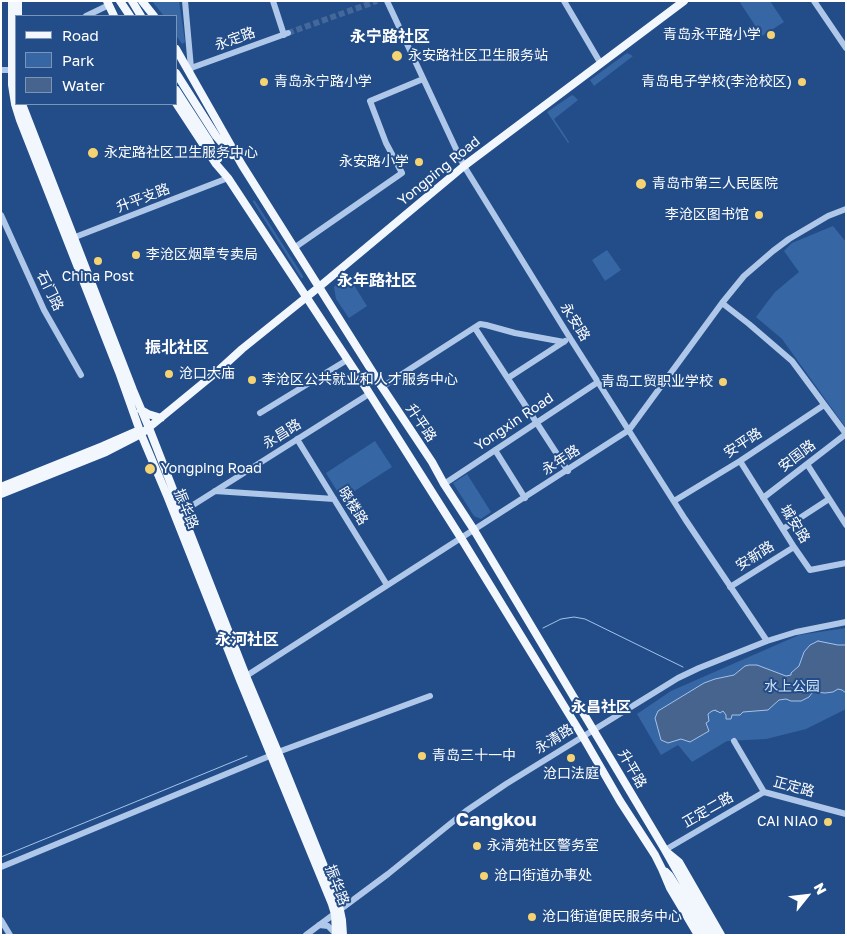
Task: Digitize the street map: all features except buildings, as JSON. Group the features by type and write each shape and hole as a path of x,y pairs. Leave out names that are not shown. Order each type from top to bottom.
{"main road":[{"name":"振华路","path":"12,1 14,70 12,91 15,104"},
{"path":"18,1 18,15"},
{"path":"120,1 129,15"},
{"path":"132,1 140,15"},
{"path":"142,1 153,15"},
{"name":"Yongping Road","path":"1,487 149,428 464,166 684,1"},
{"path":"108,3 114,15"},
{"path":"178,52 191,71"},
{"name":"升平路","path":"191,71 244,169 382,387 432,462 665,850"},
{"path":"178,77 213,138 228,178"},
{"path":"178,93 213,138 244,169"},
{"name":"振华路","path":"15,105 149,428 243,678"},
{"name":"振华路","path":"23,105 40,139 70,239 140,432 275,754 332,904 338,912 338,934"},
{"path":"178,105 216,164 228,178"},
{"name":"升平路","path":"228,178 348,360 461,538 662,869"},
{"path":"141,410 161,418"},
{"name":"Yongping Road","path":"1,494 106,452 140,432"},
{"path":"665,850 706,935"},
{"path":"665,850 679,862 721,935"},
{"path":"662,869 670,875 714,935"},
{"path":"662,869 670,888 698,935"}],"street":[{"name":"升平路","path":"185,1 191,71"},
{"name":"永定路","path":"191,71 286,34 273,1"},
{"name":"永安路","path":"387,1 464,166 567,340 598,382 767,641"},
{"path":"564,1 601,64"},
{"path":"814,1 846,48"},
{"path":"88,15 108,3"},
{"path":"1,70 14,70"},
{"path":"294,248 402,173 386,143 370,101 423,79"},
{"name":"升平支路","path":"70,239 228,178"},
{"name":"永年路","path":"243,678 629,430 744,276 773,250 805,228 846,209"},
{"name":"石门路","path":"2,218 44,310 81,375"},
{"path":"722,303 792,361 846,434"},
{"path":"382,387 480,324 515,333 567,340"},
{"path":"475,328 568,470"},
{"path":"508,378 567,340"},
{"path":"260,413 348,360"},
{"name":"Yongxin Road","path":"444,484 598,382"},
{"name":"永昌路","path":"182,512 369,394"},
{"name":"安平路","path":"674,501 740,461 824,404"},
{"name":"安国路","path":"763,498 846,434"},
{"name":"晓楼路","path":"297,440 387,585"},
{"path":"495,450 525,498"},
{"name":"城安路","path":"740,461 810,570 846,563"},
{"path":"807,464 846,525"},
{"path":"215,491 334,499"},
{"path":"783,529 829,499"},
{"name":"安新路","path":"730,587 794,546"},
{"name":"永清路","path":"306,935 388,874 466,811 506,784 678,678 767,641 796,632 846,622"},
{"path":"1,867 275,754 430,696"},
{"name":"正定路","path":"734,741 764,792 846,814"},
{"name":"正定二路","path":"665,850 764,792"},
{"path":"1,920 10,935"},
{"path":"319,925 328,926 338,934"}],"green space":[{"path":"152,1 179,1 185,42 182,44 178,38 178,15 163,15"},
{"path":"739,1 770,1 784,22 762,36"},
{"path":"627,53 633,56 594,86 590,80"},
{"path":"572,95 578,100 554,119 568,143 547,112"},
{"path":"253,200 255,201 303,278 301,278"},
{"path":"833,226 846,242 846,428 782,339 756,317 775,292 799,272 784,251 792,243"},
{"path":"607,250 621,270 605,281 592,260"},
{"path":"347,274 367,306 349,318 336,299 334,287"},
{"path":"375,441 392,467 342,499 326,473"},
{"path":"467,474 491,512 481,519 474,516 453,483"},
{"name":"水上公园","path":"846,628 846,709 806,729 766,739 727,741 692,762 678,745 661,755 637,714 671,691 799,635"}],"water":[{"path":"818,641 846,645 846,693 838,689 833,692 815,692 801,701 779,700 768,710 743,712 740,715 732,715 731,719 726,719 723,711 720,713 716,710 712,711 708,714 709,721 706,723 709,731 690,742 681,739 668,743 661,740 655,718 658,711 704,683 734,675 745,666 757,665 786,676 791,675 799,666 804,652 810,645"}],"waterway":[{"path":"543,628 561,619 574,617 585,619 683,667"},
{"path":"1,857 247,756"}],"tunnel":[{"path":"288,33 377,1"}],"place":[{"name":"青岛永平路小学","path":"771,35"},
{"name":"永安路社区卫生服务站","path":"397,56"},
{"name":"青岛永宁路小学","path":"264,82"},
{"name":"青岛电子学校(李沧校区)","path":"802,82"},
{"name":"永定路社区卫生服务中心","path":"93,153"},
{"name":"永安路小学","path":"419,162"},
{"name":"青岛市第三人民医院","path":"641,184"},
{"name":"李沧区图书馆","path":"759,215"},
{"name":"李沧区烟草专卖局","path":"136,255"},
{"name":"China Post","path":"98,261"},
{"name":"沧口大庙","path":"169,374"},
{"name":"李沧区公共就业和人才服务中心","path":"252,380"},
{"name":"青岛工贸职业学校","path":"723,382"},
{"name":"Yongping Road","path":"150,469"},
{"name":"青岛三十一中","path":"422,756"},
{"name":"沧口法庭","path":"571,758"},
{"name":"CAI NIAO","path":"828,822"},
{"name":"永清苑社区警务室","path":"477,846"},
{"name":"沧口街道办事处","path":"484,876"},
{"name":"沧口街道便民服务中心","path":"532,917"}],"district":[{"name":"永宁路社区","path":"390,37"},
{"name":"永年路社区","path":"377,281"},
{"name":"振北社区","path":"177,348"},
{"name":"永河社区","path":"247,640"},
{"name":"永昌社区","path":"601,707"},
{"name":"Cangkou","path":"496,820"}]}
